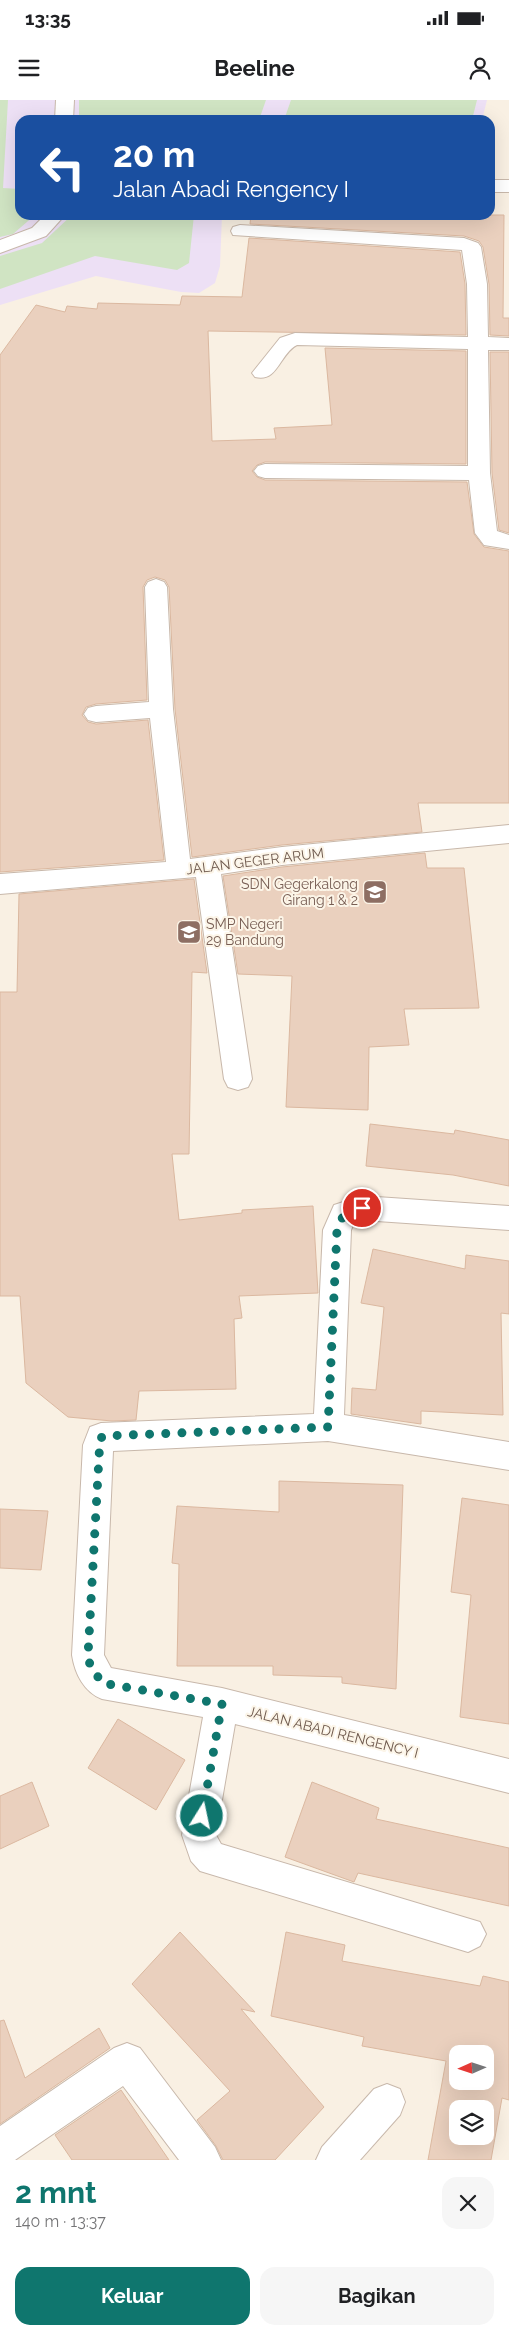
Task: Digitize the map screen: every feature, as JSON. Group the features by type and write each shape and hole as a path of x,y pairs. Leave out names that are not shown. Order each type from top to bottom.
{"street":[{"path":"64,100 64,115"},
{"path":"495,186 509,186"},
{"path":"0,247 39,232 51,220"},
{"path":"240,231 470,246 477,284 479,474 486,533 492,540 509,542"},
{"path":"262,372 287,342 295,339 509,344"},
{"path":"265,472 479,474"},
{"path":"156,587 161,709 179,870"},
{"path":"96,714 161,709"},
{"name":"JALAN GEGER ARUM","path":"0,884 179,870 282,856 509,834"},
{"path":"207,866 238,1079"},
{"path":"509,1218 362,1208 344,1214 337,1230 328,1427 509,1456"},
{"name":"JALAN ABADI RENGENCY I","path":"328,1427 103,1436 99,1442 88,1655 90,1665 102,1683 222,1704 509,1776"},
{"path":"222,1704 199,1835 202,1850 212,1859 468,1934"},
{"path":"0,2148 126,2061 202,2160"},
{"path":"335,2160 387,2102"}],"shaded area":[{"path":"0,100 487,100 483,115 15,115 15,220 222,220 220,266 215,283 199,293 181,292 96,276 0,305"}],"green space":[{"path":"0,100 8,100 3,188 15,189 15,220 29,220 13,234 0,237"},
{"path":"79,100 266,100 261,115 79,115"},
{"path":"291,100 477,100 473,115 286,115"},
{"path":"67,220 193,220 189,263 177,270 95,256 0,289 0,256 42,243"}],"building":[{"path":"495,215 504,215 503,318 509,318 509,336 490,335 489,284 483,247 479,241 464,236 250,224 250,220 495,220"},
{"path":"249,238 460,252 465,284 466,335 208,331 212,441 276,439 274,428 332,425 325,348 466,351 466,464 265,462 257,465 252,471 257,477 265,480 467,482 474,534 484,547 509,551 509,803 418,803 422,832 282,845 192,857 175,709 169,587 165,580 155,577 147,580 143,587 147,700 96,704 86,707 82,715 88,722 96,724 148,720 164,860 0,872 0,355 36,305 65,312 67,306 97,309 98,303 180,305 182,296 242,297"},
{"path":"490,352 509,352 509,533 499,530 492,473"},
{"path":"425,853 427,868 464,868 479,1008 404,1009 409,1045 369,1047 368,1110 286,1107 292,976 238,974 223,876 282,867"},
{"path":"194,879 207,973 192,972 189,1154 172,1154 179,1220 242,1213 242,1210 313,1206 318,1293 239,1296 242,1318 234,1319 236,1389 139,1391 136,1420 112,1421 68,1417 26,1383 20,1296 0,1296 0,992 17,992 19,894"},
{"path":"370,1124 454,1134 455,1130 509,1140 509,1186 453,1175 366,1166"},
{"path":"373,1249 465,1269 466,1255 509,1261 509,1314 501,1313 503,1415 421,1411 421,1424 351,1414 352,1388 376,1390 384,1307 361,1303"},
{"path":"279,1481 403,1485 396,1689 342,1683 342,1677 273,1675 273,1666 177,1666 179,1564 172,1563 177,1506 279,1512"},
{"path":"462,1498 509,1505 509,1724 460,1717 471,1595 451,1592"},
{"path":"0,1509 48,1511 41,1570 0,1568"},
{"path":"118,1719 185,1760 156,1810 88,1768"},
{"path":"32,1782 49,1826 0,1849 0,1796"},
{"path":"312,1782 379,1808 376,1819 509,1848 509,1906 358,1873 354,1882 285,1857"},
{"path":"180,1932 255,2012 241,2009 324,2107 275,2160 223,2160 216,2146 197,2120 230,2091 132,1984"},
{"path":"286,1932 345,1945 342,1961 480,1986 483,1976 509,1982 509,2100 502,2098 494,2143 494,2100 449,2100 449,2145 494,2145 491,2160 428,2160 446,2061 362,2046 364,2037 271,2016"},
{"path":"4,2020 25,2078 99,2028 110,2048 0,2124 0,2021"},
{"path":"121,2090 169,2160 72,2160 55,2135"}],"place":[{"name":"SDN Gegerkalong Girang 1 & 2","path":"375,892"},
{"name":"SMP Negeri 29 Bandung","path":"189,932"}],"route":[{"path":"202,1816 222,1704 102,1683 90,1665 88,1655 98,1445 103,1436 328,1427 337,1230 344,1214 362,1208"}]}
